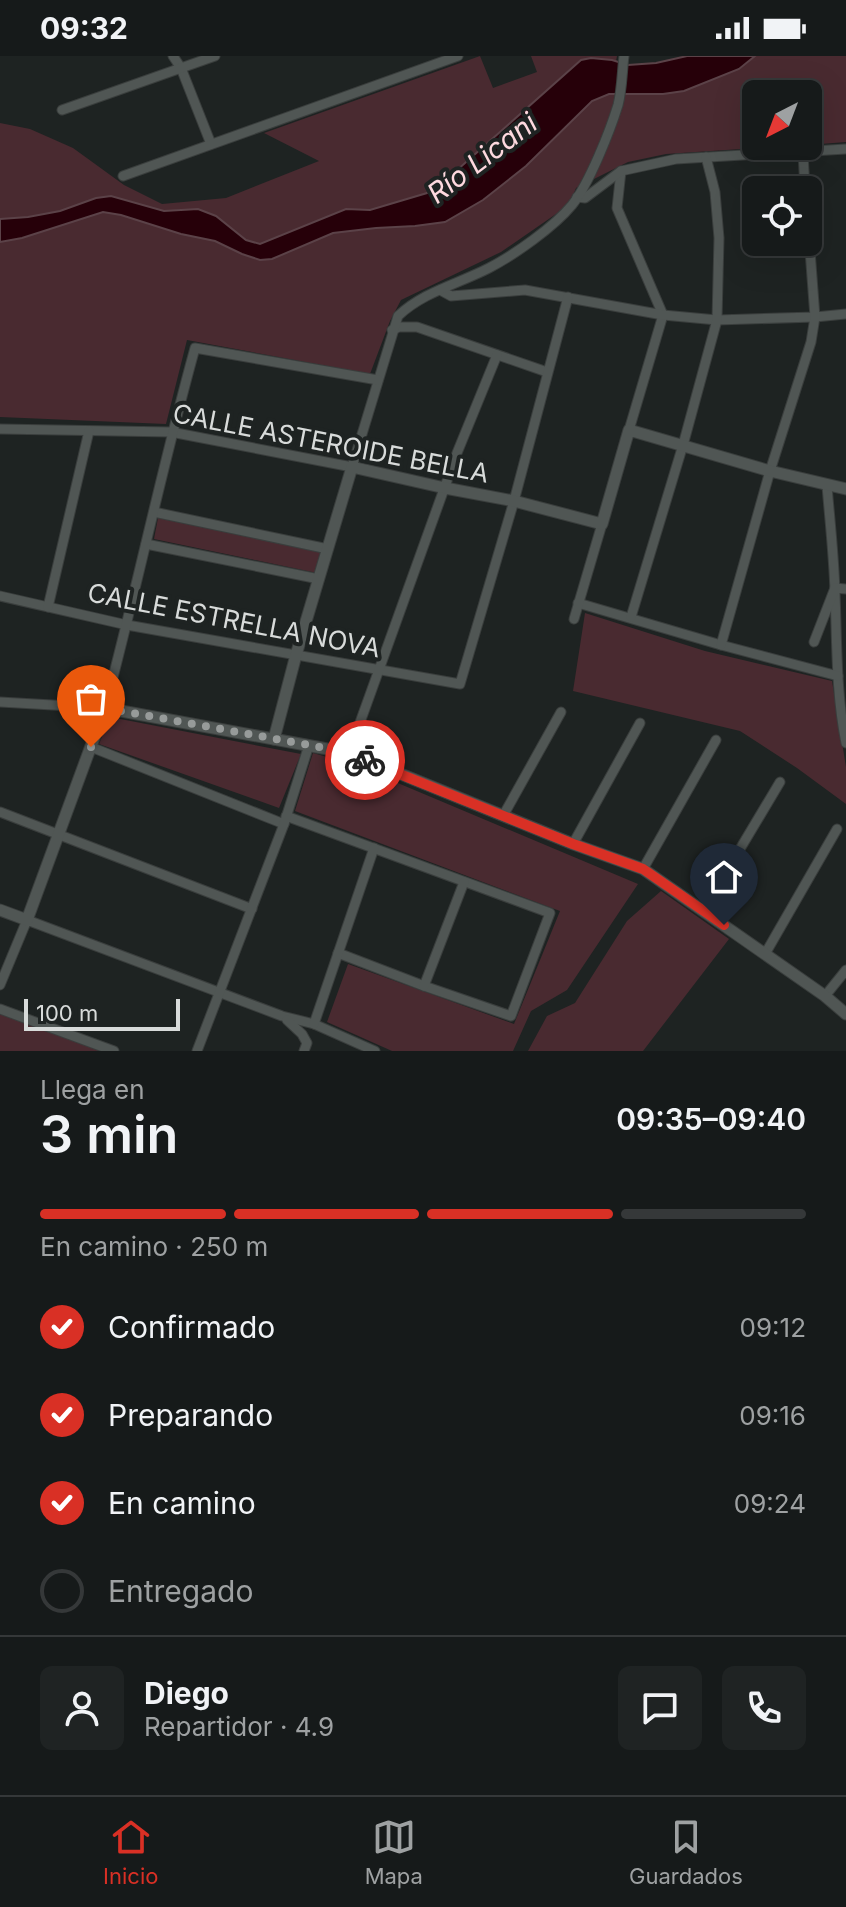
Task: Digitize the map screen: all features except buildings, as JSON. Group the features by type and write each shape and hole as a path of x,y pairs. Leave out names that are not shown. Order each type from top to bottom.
{"street":[{"path":"173,56 181,68 211,144"},
{"path":"62,110 215,56"},
{"path":"123,176 458,56"},
{"path":"274,739 296,655 398,316 409,305 492,267 570,207 598,157 618,103 624,56"},
{"path":"822,151 846,149"},
{"path":"577,197 585,198 621,171 676,159 742,155"},
{"path":"631,617 717,320 719,238 715,192 706,157"},
{"path":"574,619 663,315 617,208 621,171"},
{"path":"721,645 770,471 811,342 815,317 810,256"},
{"path":"440,290 451,296 525,290 663,315 717,320 846,314"},
{"path":"514,501 568,297"},
{"path":"392,330 417,327 547,372"},
{"path":"0,985 105,708 171,432 195,348 378,380"},
{"path":"349,753 457,453 497,355"},
{"path":"629,430 770,471 846,489"},
{"name":"CALLE ASTEROIDE BELLA","path":"0,431 171,432 514,501 602,524"},
{"path":"48,607 89,431"},
{"path":"827,486 838,676 846,743"},
{"name":"CALLE ESTRELLA NOVA","path":"0,596 127,625 460,684 514,501"},
{"path":"154,512 328,549"},
{"path":"146,544 319,579"},
{"path":"835,588 846,589"},
{"path":"814,642 835,588"},
{"path":"578,603 838,676"},
{"path":"0,702 105,708 349,753 573,844 643,869 825,996 846,1014"},
{"path":"503,816 561,712"},
{"path":"573,844 640,723"},
{"path":"643,869 716,740"},
{"path":"197,1051 285,820 309,745"},
{"path":"91,747 285,820 374,848 550,913 511,1016 338,953"},
{"path":"703,911 780,782"},
{"path":"0,812 252,909"},
{"path":"765,954 837,829"},
{"path":"314,1024 374,848"},
{"path":"424,986 464,882"},
{"path":"0,910 282,1016 314,1024 375,1051"},
{"path":"825,996 846,970"},
{"path":"0,1009 114,1051"},
{"path":"282,1016 302,1034 307,1043 304,1051"}],"shaded area":[{"path":"480,56 493,88 537,72 531,56 617,56 616,61 580,60 427,194 370,210 346,209 260,244 246,240 220,219 186,209 164,211 111,196 60,211 0,219 0,123 30,129 73,148 124,185 162,204 226,198 319,161 264,133"},
{"path":"755,56 846,56 846,142 822,144 822,80 742,80 742,149 666,154 628,162 576,188 569,205 501,252 401,300 370,374 187,340 166,424 0,417 0,242 103,212 215,241 260,260 272,259 333,233 445,222 483,200 526,166 592,101 609,94 684,91 739,69"},
{"path":"158,518 321,552 317,573 154,539"},
{"path":"585,613 705,651 832,681 846,767 846,804 740,731 573,691"},
{"path":"110,717 301,754 279,808 99,744"},
{"path":"313,753 355,765 638,884 567,990 531,1011 513,1051 392,1051 327,1022 348,964 514,1024 560,911 295,811"},
{"path":"661,891 729,939 643,1051 528,1051 547,1016 575,1003 627,921"},
{"path":"0,1013 100,1051 0,1051"}],"water":[{"name":"Río Licani","path":"687,56 755,56 739,69 684,91 609,94 592,101 526,166 483,200 445,222 333,233 272,259 260,260 215,241 103,212 0,242 0,219 60,211 111,196 164,211 198,209 216,216 246,240 260,244 346,209 370,210 427,193 447,179 581,60 612,60 628,65"}],"way so far":[{"path":"91,747 105,708 309,745 349,753 365,760"}],"route":[{"path":"365,760 643,869 724,925"}]}
